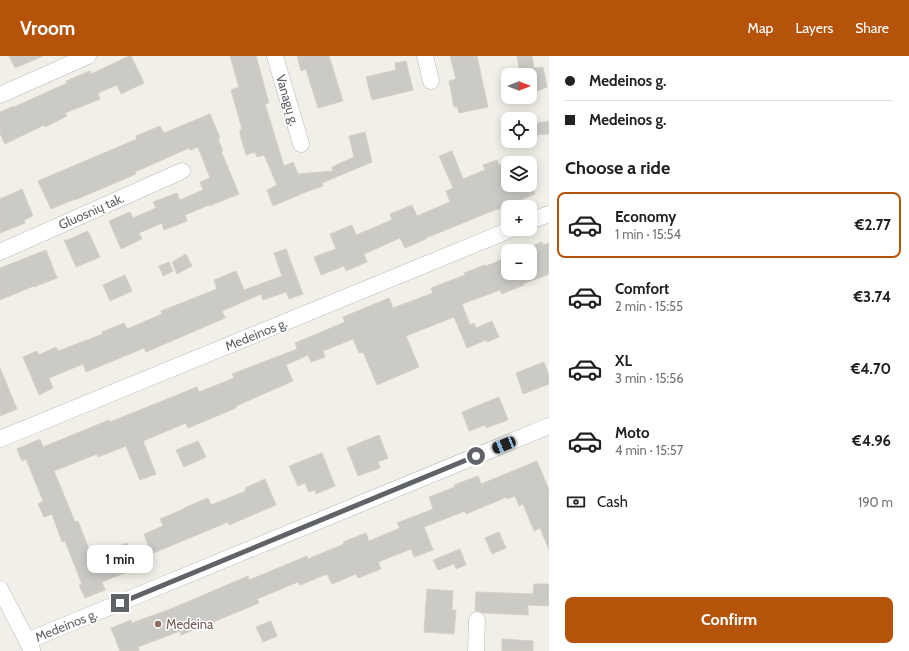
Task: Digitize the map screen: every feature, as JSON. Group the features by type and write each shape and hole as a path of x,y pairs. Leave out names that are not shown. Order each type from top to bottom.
{"street":[{"path":"0,95 88,56"},
{"name":"Vanagų g.","path":"275,56 301,144"},
{"path":"425,56 431,81"},
{"name":"Gluosnių tak.","path":"0,252 182,171"},
{"path":"537,218 549,214"},
{"name":"Medeinos g.","path":"0,439 501,234"},
{"name":"Medeinos g.","path":"30,646 549,426"},
{"path":"0,589 30,646"},
{"path":"476,651 477,620"}],"building":[{"path":"9,56 43,56 15,68"},
{"path":"131,56 144,83 121,94 117,85 98,93 100,99 65,113 67,116 45,127 44,125 5,144 0,134 0,112 67,83 66,81 90,71 91,74"},
{"path":"230,56 256,56 269,103 265,104 284,166 293,162 298,174 333,171 332,167 354,157 349,136 365,132 372,162 322,183 323,186 273,206 267,190 277,185 264,155 257,157 255,152 246,155 240,134 240,130 242,129 231,90 239,87"},
{"path":"297,56 329,56 343,101 318,108 306,69 301,71"},
{"path":"450,56 477,56 488,107 459,113 457,106 454,107 449,81 456,79"},
{"path":"517,56 532,56 534,68 519,68"},
{"path":"406,61 413,90 372,100 366,77 396,70 395,63"},
{"path":"543,67 547,87 537,91 537,68 534,68"},
{"path":"210,114 220,138 218,139 223,151 221,151 239,194 185,215 187,221 164,230 162,223 139,233 142,239 121,249 109,221 130,212 133,218 156,208 153,202 177,193 180,200 203,190 200,182 210,178 198,147 190,150 189,148 135,172 136,174 51,209 38,181 137,139 136,136 160,126 164,133"},
{"path":"549,121 549,134 537,135 537,123"},
{"path":"452,151 463,179 485,170 483,165 497,160 499,165 501,164 501,192 534,192 535,194 521,200 501,200 501,208 426,238 405,248 400,238 364,254 367,262 346,271 344,266 321,275 314,257 336,249 330,234 352,225 356,235 392,220 390,214 412,205 417,216 450,202 446,191 453,188 439,156"},
{"path":"22,189 33,216 24,220 25,223 0,233 0,199"},
{"path":"88,231 100,257 76,267 64,240"},
{"path":"542,242 543,245 549,243 549,274 537,279 537,244"},
{"path":"286,249 303,294 289,299 286,292 263,300 261,294 222,311 225,318 146,352 144,348 86,372 83,364 49,378 53,388 39,395 23,357 37,351 39,355 56,347 58,351 103,334 102,332 124,323 127,329 162,314 161,311 217,289 214,280 236,271 244,290 282,276 274,253"},
{"path":"46,250 57,278 0,300 0,268"},
{"path":"186,254 192,266 177,274 172,262"},
{"path":"501,260 501,280 533,280 502,294 500,290 462,304 470,325 474,323 476,328 492,321 499,337 487,342 486,340 467,348 454,317 406,336 419,367 377,385 363,352 359,353 353,339 323,351 325,357 311,362 308,355 286,365 293,381 236,406 236,408 188,428 186,423 143,441 156,474 140,480 126,446 98,457 97,454 54,471 75,522 78,521 92,557 127,543 137,568 102,582 105,590 85,598 79,585 82,584 65,541 62,542 52,514 44,517 38,504 43,501 26,459 22,461 17,449 40,439 43,447 197,387 199,392 234,378 232,374 297,349 295,343 345,322 343,317 389,298 393,308 433,293 431,288 465,275 464,273 485,265 486,266"},
{"path":"169,262 173,271 163,276 159,266"},
{"path":"125,275 132,291 110,301 103,285"},
{"path":"544,362 549,376 549,384 523,394 516,373"},
{"path":"0,368 17,409 0,416"},
{"path":"499,397 508,420 486,428 485,425 469,431 462,412"},
{"path":"379,435 388,458 378,462 380,468 358,476 347,448"},
{"path":"198,441 206,457 184,467 176,450"},
{"path":"322,453 335,486 316,494 315,490 309,492 305,483 298,486 289,466"},
{"path":"537,461 549,490 549,550 540,528 534,531 523,504 519,506 515,496 507,499 507,497 466,514 465,511 424,527 433,550 414,557 411,549 378,562 381,569 358,578 356,574 332,584 327,574 300,585 298,582 257,599 259,603 181,635 180,631 138,647 139,651 120,651 111,628 131,620 132,623 173,608 248,576 249,580 307,556 308,559 366,533 369,541 400,528 397,523 433,509 429,497 455,487 454,485 478,476 481,484"},
{"path":"265,479 276,505 229,525 228,522 151,554 144,534 163,526 160,519 208,498 211,505 246,491 245,488"},
{"path":"499,532 506,548 492,554 485,538"},
{"path":"460,549 466,565 456,569 454,564 438,570 433,560"},
{"path":"534,584 549,584 549,606 528,605 528,615 483,613 475,611 476,592 533,594"},
{"path":"427,589 453,591 452,610 456,610 454,634 424,632"},
{"path":"271,621 277,636 263,642 256,627"},
{"path":"502,639 533,641 533,651 502,651"}],"place":[{"name":"Medeina","path":"158,624"}],"route":[{"path":"120,603 476,456"}]}
